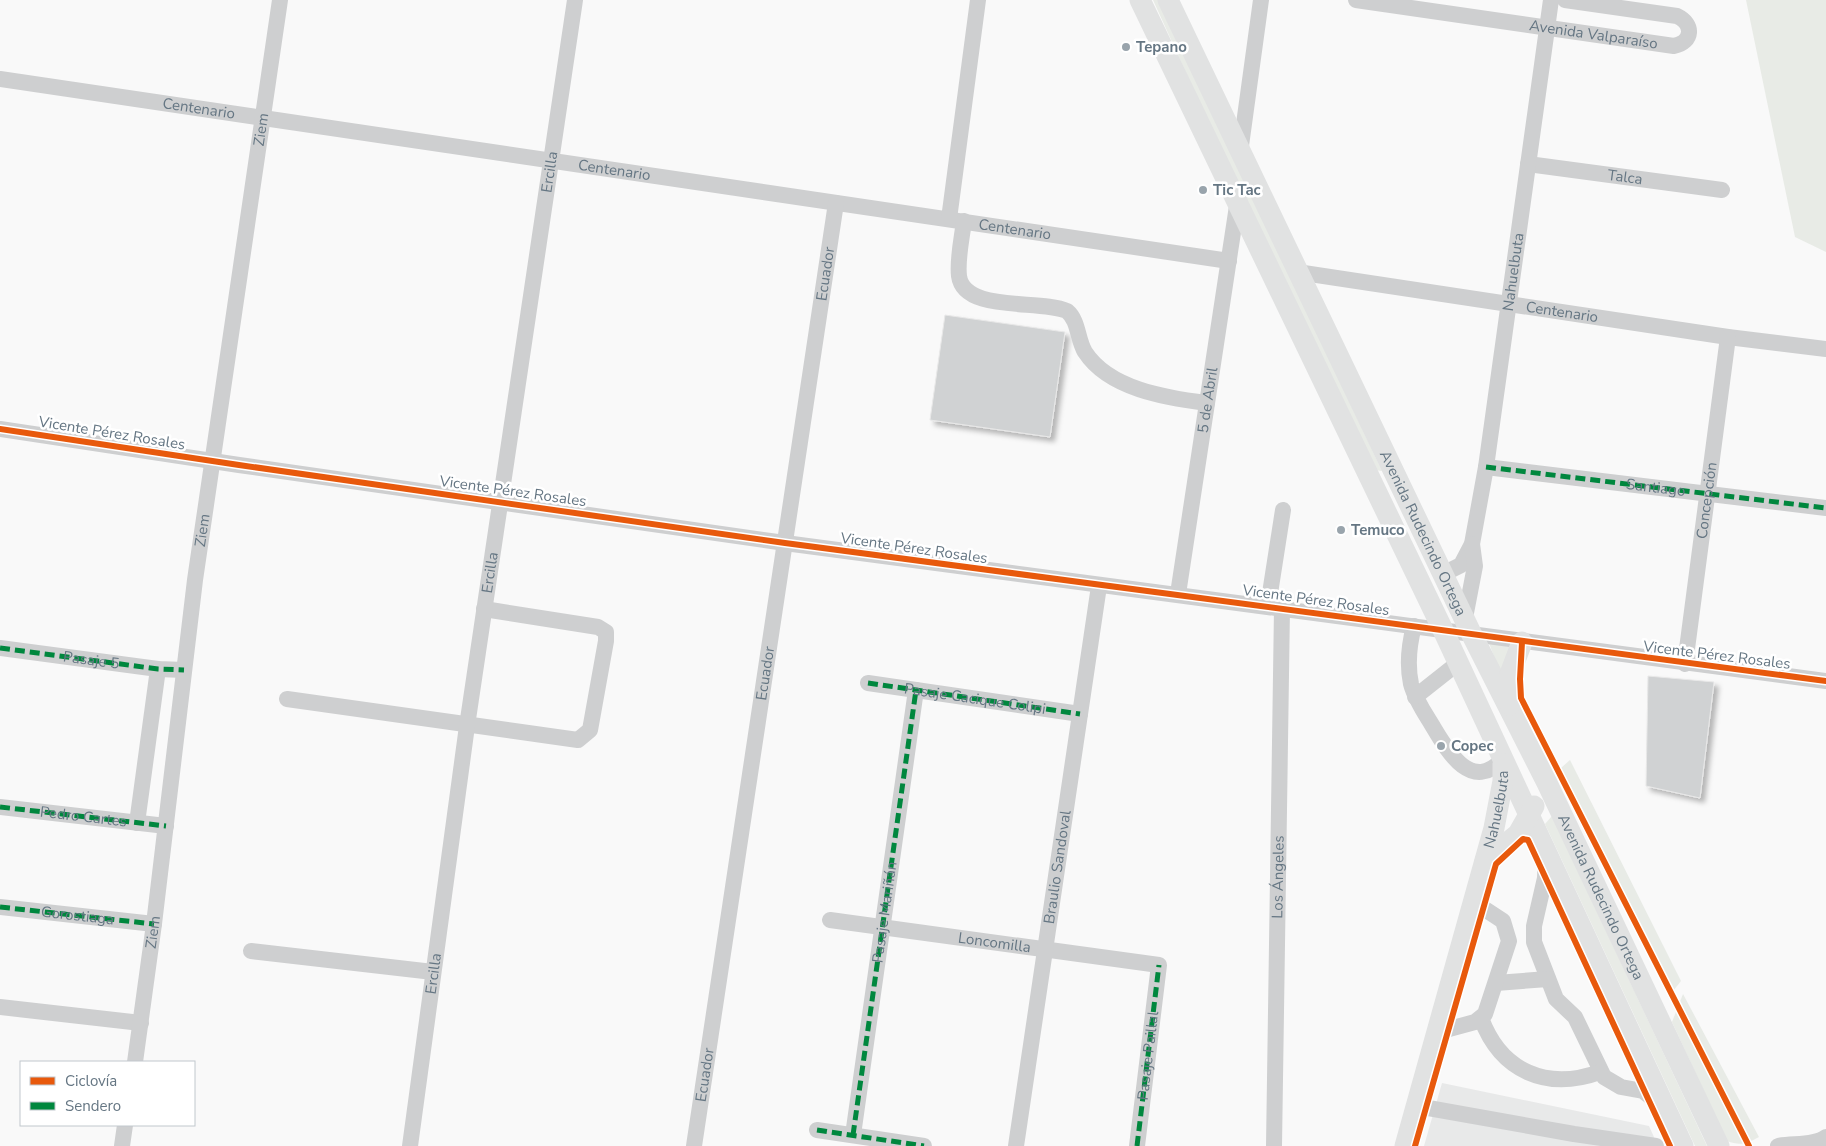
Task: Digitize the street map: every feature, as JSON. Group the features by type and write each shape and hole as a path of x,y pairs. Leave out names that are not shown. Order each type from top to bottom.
{"main road":[{"name":"Avenida Rudecindo Ortega","path":"1140,0 1443,630 1683,1146"},
{"name":"Avenida Rudecindo Ortega","path":"1168,0 1468,626 1547,783 1719,1146"},
{"path":"1511,712 1510,674 1522,642"},
{"name":"Nahuelbuta","path":"1405,1146 1500,805 1503,759"},
{"name":"Nahuelbuta","path":"1485,861 1518,834 1547,783"}],"street":[{"name":"Ziem","path":"135,1061 212,461 280,0"},
{"name":"Ercilla","path":"410,1146 484,609 575,0"},
{"path":"978,0 956,220 958,273 961,284 969,294 983,299 1067,311 1074,318 1082,347 1104,371 1120,381 1154,393 1207,403"},
{"path":"1240,153 1261,0"},
{"name":"Avenida Valparaíso","path":"1356,0 1674,46 1682,44 1688,36 1690,28 1687,22 1677,16 1565,0"},
{"name":"Nahuelbuta","path":"1443,574 1461,565 1472,544 1486,467 1551,0"},
{"name":"Centenario","path":"0,79 1229,261"},
{"name":"Talca","path":"1528,164 1722,190"},
{"name":"Ecuador","path":"694,1146 836,202"},
{"name":"5 de Abril","path":"1178,594 1238,206"},
{"name":"Centenario","path":"1298,272 1728,337 1826,349"},
{"name":"Concepción","path":"1685,664 1728,337"},
{"name":"Vicente Pérez Rosales","path":"0,429 785,543 1443,630 1468,626 1522,642 1826,681"},
{"name":"Santiago","path":"1486,467 1826,508"},
{"name":"Los Ángeles","path":"1274,1146 1275,607 1283,510"},
{"name":"Nahuelbuta","path":"1468,626 1475,566 1472,544"},
{"name":"Braulio Sandoval","path":"1016,1146 1099,586"},
{"path":"288,699 468,726 578,740 585,736 590,730 606,632 598,627 484,609"},
{"path":"1414,626 1409,661 1411,683 1416,697 1450,755 1467,768 1486,771 1503,759"},
{"name":"Pasaje 5","path":"0,648 158,669 184,670"},
{"path":"1416,697 1458,662"},
{"path":"138,823 158,669"},
{"name":"Pasaje Cacique Colipi","path":"868,683 1080,714"},
{"name":"Pasaje Mariñán","path":"853,1135 916,690"},
{"name":"Pedro Cartes","path":"0,807 166,826"},
{"path":"1546,852 1545,878 1534,926 1534,942 1556,999 1575,1017 1600,1072 1615,1085 1643,1091 1652,1096 1666,1110"},
{"path":"1438,1032 1468,1025 1481,1018 1488,1009 1509,941 1503,921 1474,902"},
{"name":"Gorostiaga","path":"0,907 154,924"},
{"name":"Loncomilla","path":"830,920 1160,965"},
{"path":"251,951 433,972"},
{"name":"Pasaje Paillal","path":"1137,1146 1160,965"},
{"path":"1496,983 1548,979"},
{"path":"0,1007 141,1023"},
{"path":"1481,1018 1490,1038 1506,1060 1532,1074 1566,1079 1600,1072"},
{"path":"1417,1106 1577,1140 1656,1146"},
{"path":"122,1146 125,1126"},
{"path":"817,1130 924,1146"},
{"path":"1778,1146 1814,1145 1821,1143 1826,1137"}],"shaded area":[{"path":"1153,0 1160,0 1382,471 1374,470 1243,198"},
{"path":"1746,0 1826,0 1826,252 1795,237"},
{"path":"1489,643 1510,647 1501,675"},
{"path":"1570,760 1681,981 1673,991 1561,768"},
{"path":"1552,816 1707,1146 1695,1146 1545,824"},
{"path":"1683,994 1759,1137 1747,1143 1739,1144 1727,1141 1672,1022"},
{"path":"1442,1083 1649,1126 1658,1146 1424,1146"}],"building":[{"path":"945,315 1065,332 1050,437 930,420"},
{"path":"1648,676 1714,682 1700,798 1646,786"}],"marked path":[{"path":"1486,467 1826,508"},
{"path":"0,648 158,669 184,670"},
{"path":"868,683 1080,714"},
{"path":"853,1135 916,690"},
{"path":"0,807 166,826"},
{"path":"0,907 154,924"},
{"path":"1137,1146 1159,965"},
{"path":"817,1130 924,1146"}],"cycle path":[{"path":"0,429 785,543 1826,681"},
{"path":"1522,642 1521,698 1749,1146"},
{"path":"1415,1146 1496,864 1523,839 1528,840 1670,1146"}],"place":[{"name":"Tepano","path":"1126,47"},
{"name":"Tic Tac","path":"1203,190"},
{"name":"Temuco","path":"1341,530"},
{"name":"Copec","path":"1441,746"}]}
